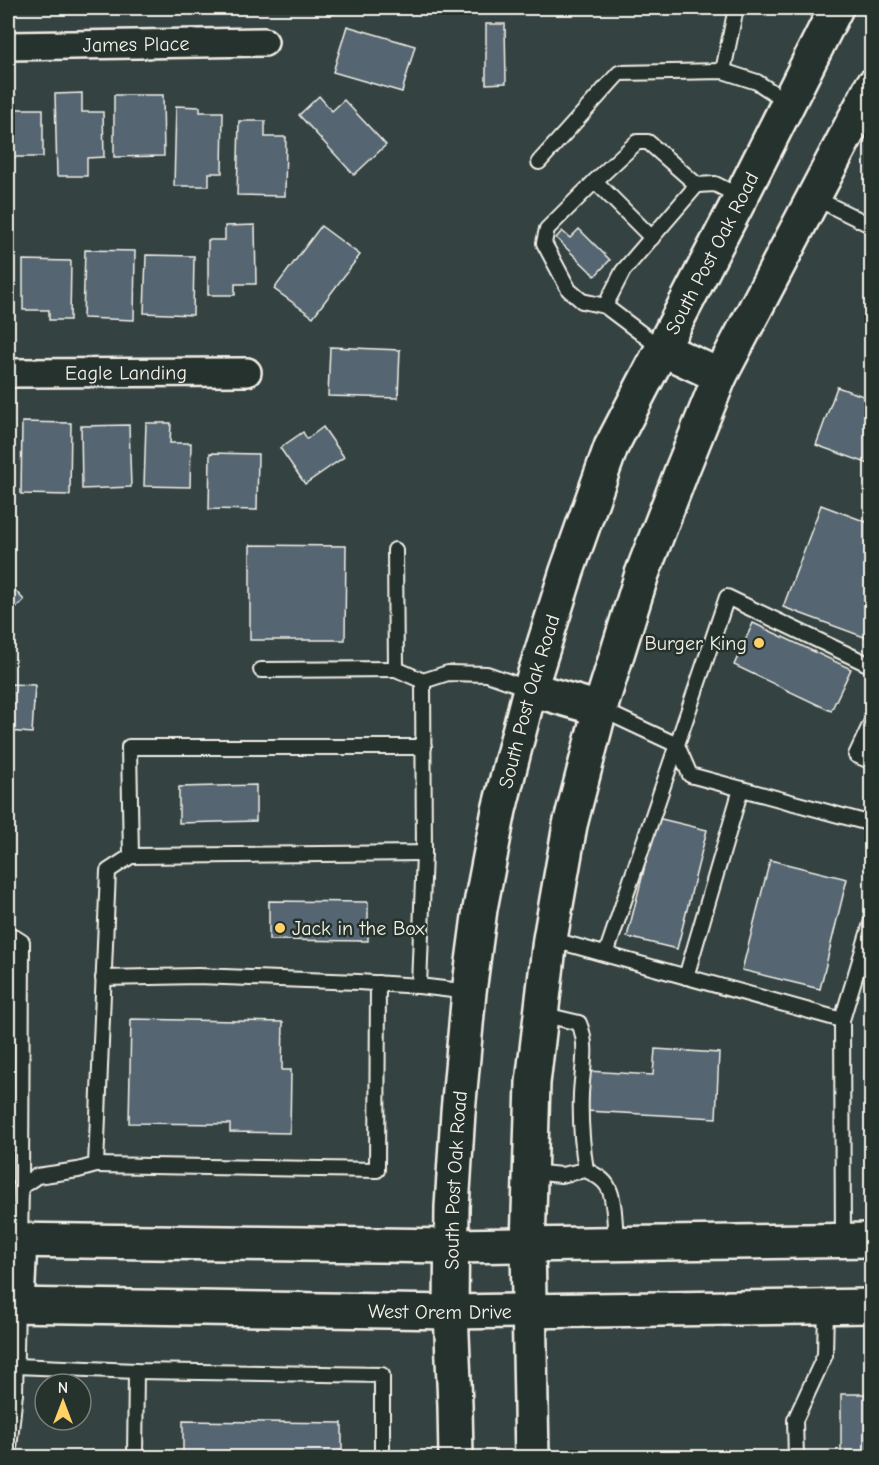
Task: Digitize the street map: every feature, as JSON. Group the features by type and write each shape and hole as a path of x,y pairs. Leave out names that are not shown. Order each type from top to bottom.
{"main road":[{"name":"South Post Oak Road","path":"456,1458 456,1405 451,1312 452,1207 469,992 480,909 499,810 530,689 567,570 611,447 836,8"},
{"path":"532,1458 528,1245 533,1083 550,939 570,825 600,709 642,574 720,376 813,197 867,103"},
{"path":"662,349 720,376"},
{"path":"530,689 600,709"},
{"path":"12,1305 14,1240 452,1246 857,1240"},
{"name":"West Orem Drive","path":"12,1305 451,1312 872,1306"}],"street":[{"name":"James Place","path":"8,46 264,42"},
{"name":"Eagle Landing","path":"8,373 247,372"}],"lane":[{"path":"723,70 736,8"},
{"path":"539,162 619,74 723,70 758,82 789,103"},
{"path":"662,349 605,306 582,301 568,290 544,243 547,229 637,142 648,142 697,185 715,184 741,197"},
{"path":"595,181 652,238"},
{"path":"605,306 623,271 697,185"},
{"path":"813,197 872,226"},
{"path":"395,550 396,669"},
{"path":"606,954 727,597 872,666"},
{"path":"261,670 396,669 423,681 448,674 487,674 530,689"},
{"path":"419,986 424,853 423,681"},
{"path":"600,709 677,745 690,775 872,824"},
{"path":"872,721 856,754 872,762"},
{"path":"131,856 129,747 424,747"},
{"path":"686,976 741,789"},
{"path":"96,1165 108,871 131,856 424,853"},
{"path":"857,1240 842,1020 872,920"},
{"path":"8,933 22,942 14,1240"},
{"path":"550,939 842,1020"},
{"path":"8,969 22,969"},
{"path":"103,978 198,976 378,983 469,992"},
{"path":"16,1196 37,1176 96,1165 377,1170 378,983"},
{"path":"542,1014 579,1023 582,1030 585,1044 581,1096 583,1154 586,1170"},
{"path":"531,1172 561,1175 586,1170 598,1176 609,1187 613,1203 616,1244"},
{"path":"8,1458 11,1393 16,1366 12,1305"},
{"path":"796,1458 795,1420 825,1354 826,1306"},
{"path":"16,1366 136,1371 382,1375 382,1458"},
{"path":"135,1458 136,1371"}],"building":[{"path":"329,8 348,8 332,14"},
{"path":"486,24 505,24 506,83 486,84"},
{"path":"347,26 415,46 402,92 333,72"},
{"path":"82,93 82,112 103,112 104,157 87,158 87,176 57,176 55,94"},
{"path":"8,94 15,94 15,109 43,109 43,157 8,157"},
{"path":"114,95 163,95 164,156 114,157"},
{"path":"319,96 332,111 344,100 386,145 354,175 299,115"},
{"path":"176,106 200,107 200,112 223,112 222,173 209,173 209,186 174,186"},
{"path":"239,121 265,121 265,137 286,137 285,196 237,195"},
{"path":"255,225 256,284 235,284 235,295 208,295 208,240 225,240 225,226"},
{"path":"321,226 360,255 313,317 274,289"},
{"path":"579,229 610,260 595,276 556,238 562,231 570,238"},
{"path":"85,250 135,251 134,320 83,318"},
{"path":"8,251 11,251 10,322 8,321"},
{"path":"146,255 194,256 193,315 144,313"},
{"path":"23,260 71,261 70,320 49,320 49,310 23,310"},
{"path":"330,347 400,350 398,398 328,396"},
{"path":"837,387 872,399 872,465 816,445"},
{"path":"22,422 71,423 70,495 21,494"},
{"path":"146,423 171,423 170,443 191,443 190,487 144,486"},
{"path":"129,425 131,487 82,489 81,426"},
{"path":"323,427 344,457 305,484 280,448 303,432 307,439"},
{"path":"9,441 10,485 8,485"},
{"path":"210,453 258,454 257,510 209,509"},
{"path":"821,505 872,524 872,640 783,607"},
{"path":"250,545 346,546 345,640 250,640"},
{"path":"8,583 24,600 8,616"},
{"path":"753,623 851,669 831,711 734,665"},
{"path":"8,684 35,685 32,733 8,731"},
{"path":"256,785 256,821 179,823 179,787"},
{"path":"657,818 707,830 677,949 627,937"},
{"path":"770,860 847,879 820,989 742,970"},
{"path":"269,901 368,902 368,941 269,940"},
{"path":"131,1019 283,1022 282,1070 291,1070 290,1133 230,1132 230,1124 129,1123"},
{"path":"655,1049 719,1053 716,1118 586,1111 588,1071 653,1075"},
{"path":"841,1394 872,1394 872,1458 841,1458"},
{"path":"183,1421 342,1423 342,1458 183,1458"}],"place":[{"name":"Burger King","path":"759,643"},
{"name":"Jack in the Box","path":"280,928"}]}
